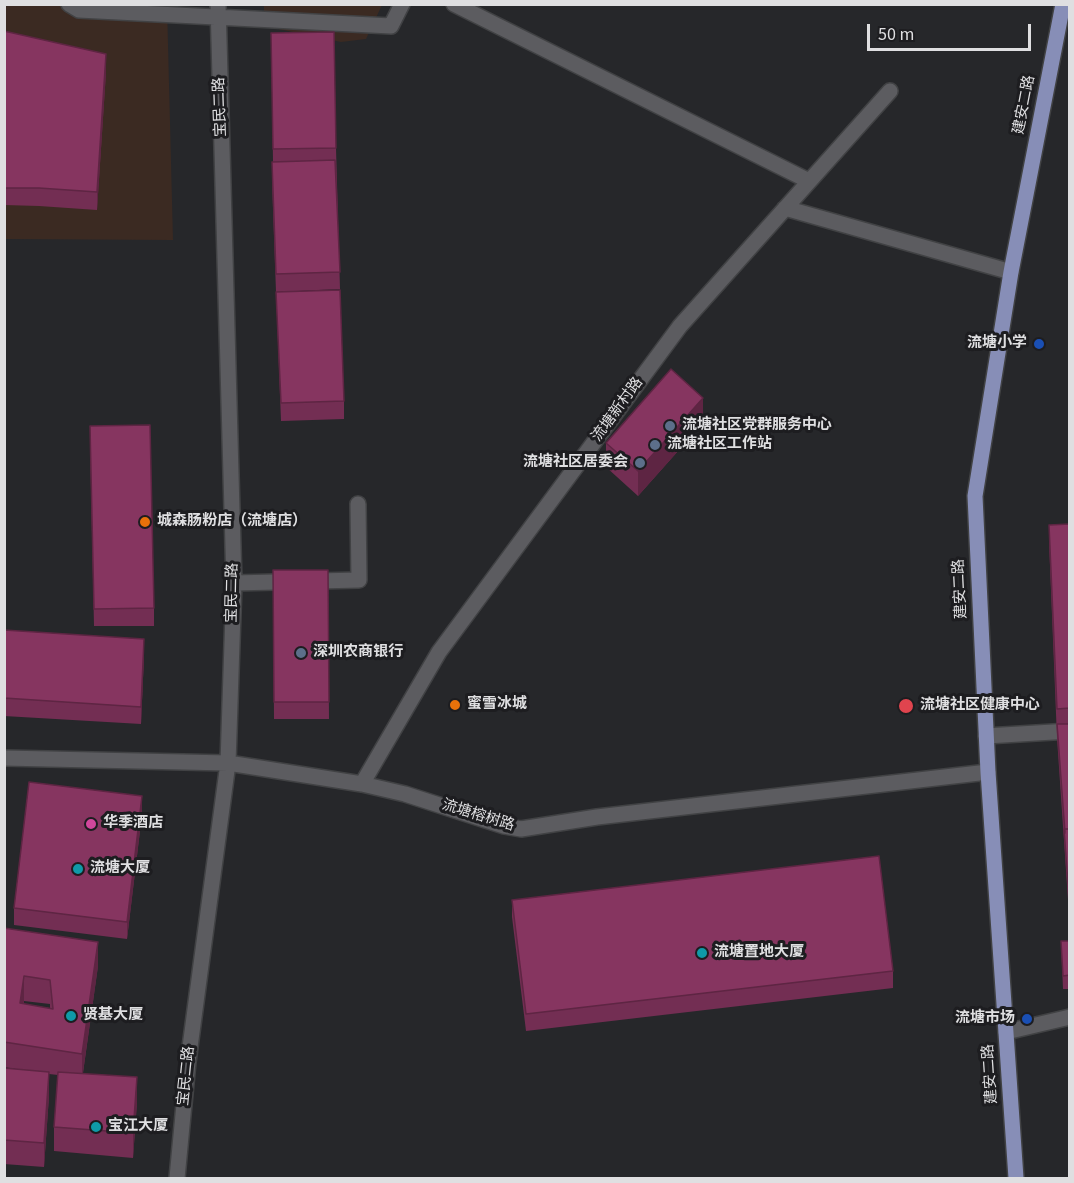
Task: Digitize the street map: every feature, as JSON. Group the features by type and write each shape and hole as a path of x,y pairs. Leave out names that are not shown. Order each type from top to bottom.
{"main road":[{"name":"建安二路","path":"1016,1179 988,772 975,496 1011,272 1063,4"}],"street":[{"path":"69,4 79,10 218,11 391,26 402,4"},
{"path":"454,4 809,181"},
{"name":"宝民二路","path":"177,1179 188,1062 228,763 234,583 218,11"},
{"name":"流塘新村路","path":"362,784 439,652 680,326 890,91"},
{"path":"785,208 1011,272"},
{"path":"234,583 359,580 358,504"},
{"path":"986,736 1070,731"},
{"name":"流塘榕树路","path":"4,758 228,763 362,784 405,794 504,826 521,829 597,817 988,772"},
{"path":"1006,1032 1070,1017"}],"shaded area":[{"path":"5,5 167,5 173,240 5,239"},
{"path":"264,5 382,5 366,39 341,42 264,26"}],"building":[{"path":"4,31 106,54 97,192 4,188"},
{"path":"334,32 336,148 273,149 271,33"},
{"path":"335,160 340,272 276,274 272,162"},
{"path":"340,290 344,401 281,403 276,292"},
{"path":"671,369 703,398 638,471 606,443"},
{"path":"150,425 154,608 94,609 90,426"},
{"path":"1070,524 1070,708 1057,709 1049,525"},
{"name":"深圳农商银行","path":"273,570 328,570 329,702 274,702"},
{"path":"4,630 144,639 141,707 4,698"},
{"path":"1057,724 1070,724 1070,829 1065,829"},
{"name":"流塘大厦","path":"29,782 142,796 127,922 14,908"},
{"path":"1064,829 1070,829 1070,912"},
{"name":"流塘置地大厦","path":"879,856 893,971 526,1014 512,900"},
{"name":"贤基大厦","path":"4,928 98,942 82,1054 4,1042","holes":["24,976 50,980 53,1009 20,1003"]},
{"path":"1061,941 1070,941 1070,975 1063,976"},
{"path":"4,1068 49,1072 44,1143 4,1140"},
{"path":"58,1072 137,1077 133,1133 54,1127"}],"place":[{"name":"流塘小学","path":"1039,344"},
{"name":"流塘社区党群服务中心","path":"670,426"},
{"name":"流塘社区工作站","path":"655,445"},
{"name":"流塘社区居委会","path":"640,463"},
{"name":"城森肠粉店（流塘店）","path":"145,522"},
{"name":"深圳农商银行","path":"301,653"},
{"name":"蜜雪冰城","path":"455,705"},
{"name":"流塘社区健康中心","path":"906,706"},
{"name":"华季酒店","path":"91,824"},
{"name":"流塘大厦","path":"78,869"},
{"name":"流塘置地大厦","path":"702,953"},
{"name":"贤基大厦","path":"71,1016"},
{"name":"流塘市场","path":"1027,1019"},
{"name":"宝江大厦","path":"96,1127"}]}
